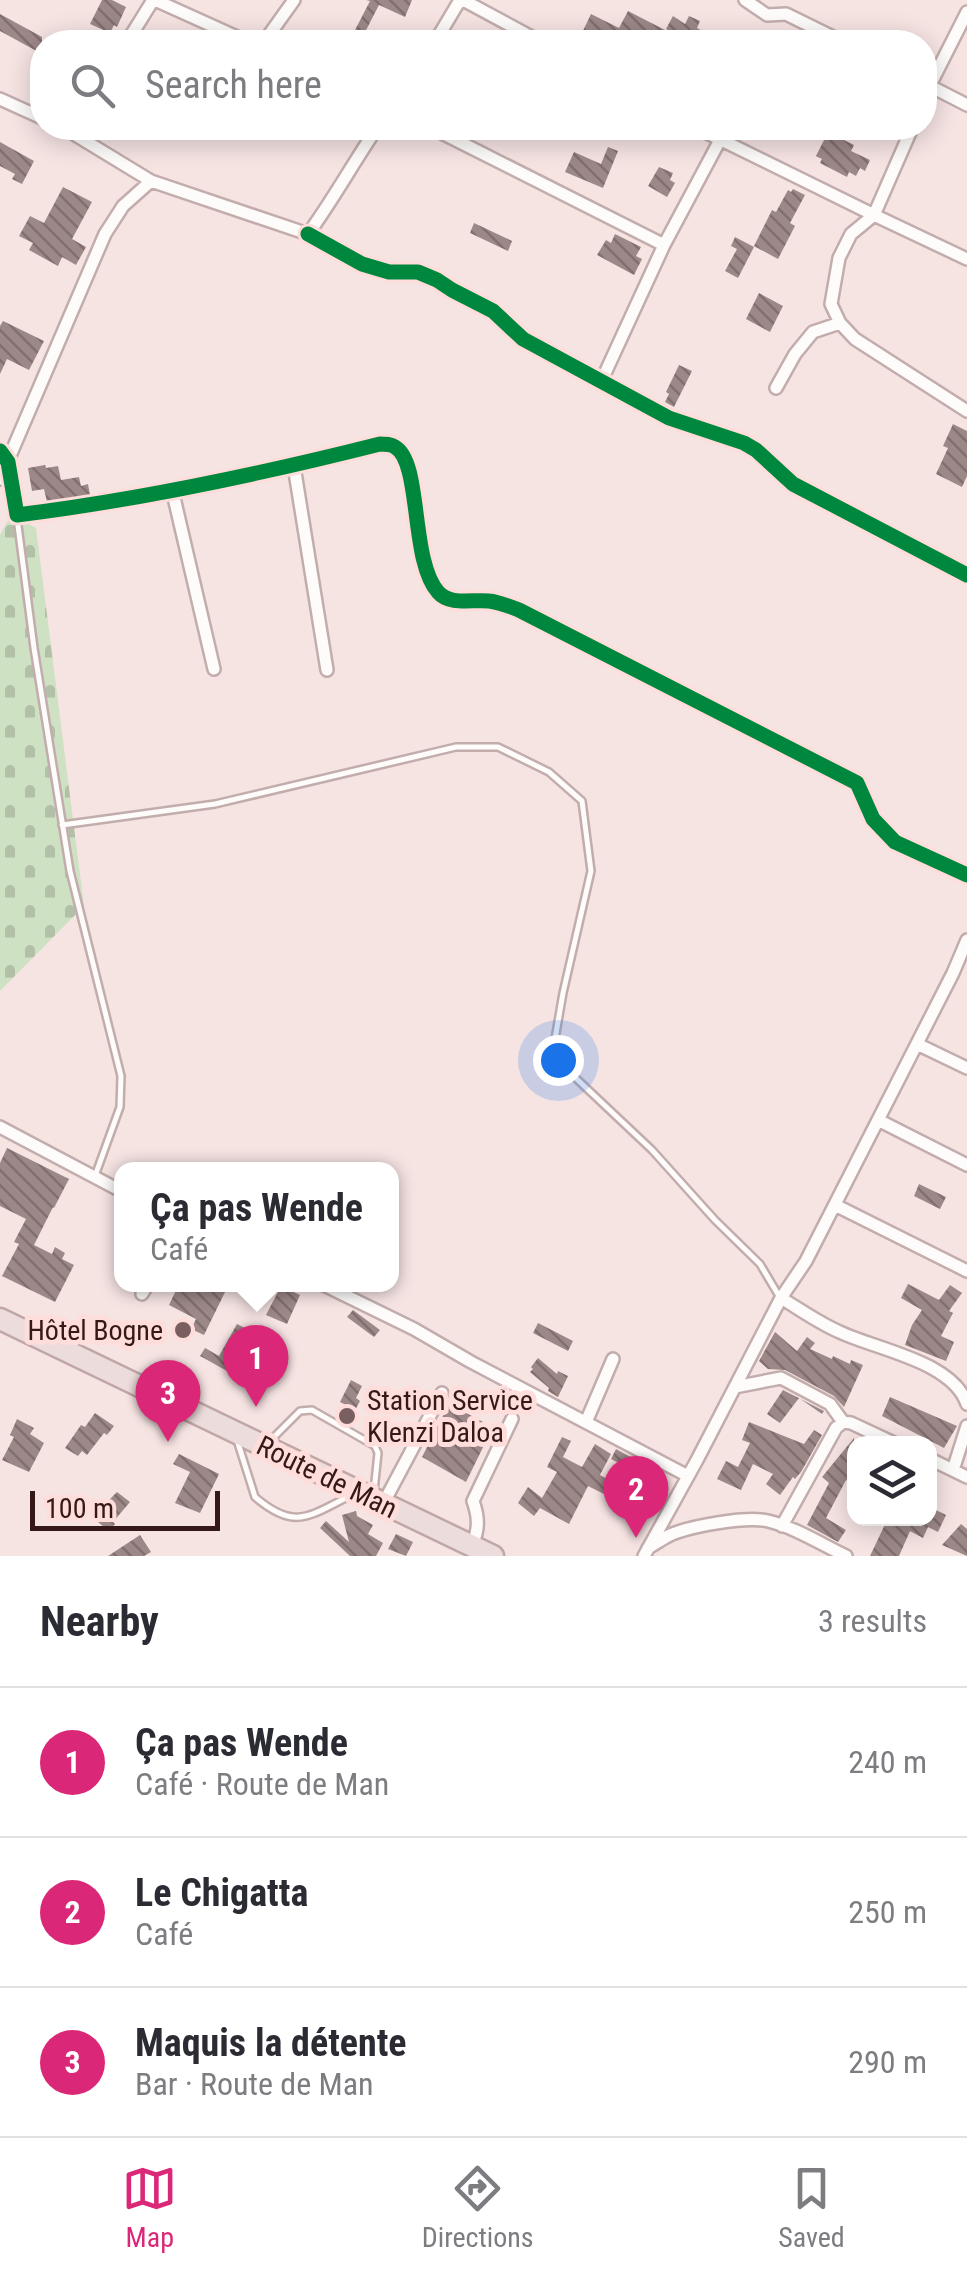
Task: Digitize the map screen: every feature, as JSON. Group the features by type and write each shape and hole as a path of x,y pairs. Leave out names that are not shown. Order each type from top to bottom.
{"highway":[{"name":"Route de Man","path":"0,1319 493,1556"}],"street":[{"path":"135,30 154,0 221,30"},
{"path":"273,30 294,0"},
{"path":"442,30 461,0 518,30"},
{"path":"745,0 767,15 786,14 819,30"},
{"path":"786,14 792,0"},
{"path":"937,68 967,12"},
{"path":"937,93 967,105"},
{"path":"0,99 30,113"},
{"path":"87,140 151,181 308,234 362,264 389,272 418,272 437,280 493,310 523,339 669,418 744,443 793,484 967,575"},
{"path":"308,234 369,140"},
{"path":"456,140 664,245"},
{"path":"601,382 664,245 720,140 967,259"},
{"path":"907,140 874,215 850,234 839,258 831,304 840,324 855,339 967,411"},
{"path":"0,479 4,457 105,234 123,206 151,181"},
{"path":"776,388 813,332 840,324"},
{"path":"4,457 17,515 94,506 294,466 380,444 392,445 398,448 410,472 416,528 426,569 442,596 462,601 494,601 519,610 857,783 874,819 895,842 967,874"},
{"path":"294,466 327,670"},
{"path":"172,489 214,669"},
{"path":"646,1552 781,1298 806,1261 967,940"},
{"path":"953,973 967,980"},
{"path":"917,1044 967,1068"},
{"path":"878,1120 967,1165"},
{"path":"0,1127 114,1187"},
{"path":"835,1205 967,1271"},
{"path":"339,1292 414,1328 688,1476"},
{"path":"781,1298 844,1334 940,1371 955,1382 967,1404"},
{"path":"586,1422 613,1360"},
{"path":"735,1387 781,1378 830,1404 842,1422 879,1436"},
{"path":"372,1498 442,1393"},
{"path":"472,1546 479,1530 473,1500 512,1420"},
{"path":"782,1526 842,1422"},
{"path":"953,1470 967,1426"},
{"path":"937,1462 967,1477"},
{"path":"646,1552 672,1534 732,1520 766,1520 846,1556"}],"lane":[{"path":"17,515 70,871 121,1076 120,1107 96,1176"},
{"path":"62,825 215,804 456,747 498,747 549,772 582,801 591,871 556,1040 564,1068 652,1150 760,1264 781,1298"},
{"path":"234,1432 254,1497 288,1517 304,1518 372,1498 378,1453 375,1446 312,1410 300,1412 264,1446"}],"green space":[{"path":"11,515 36,528 84,906 0,991 0,535"}],"building":[{"path":"102,0 126,7 117,27 114,25 112,30 90,24"},
{"path":"366,0 412,0 405,17 379,5 366,30 355,30 370,1"},
{"path":"628,11 665,30 583,30 591,14 619,28"},
{"path":"0,14 30,30 30,47 0,31"},
{"path":"673,16 685,24 689,16 700,21 697,28 701,30 666,29"},
{"path":"824,140 844,140 854,145 851,151 870,160 865,171 860,168 856,176 849,172 847,177 820,163 822,159 816,156"},
{"path":"0,142 34,161 22,184 12,179 15,174 0,166"},
{"path":"608,147 618,151 603,188 565,172 574,152 601,164"},
{"path":"659,167 673,173 670,180 675,183 667,197 648,186"},
{"path":"63,187 92,202 72,239 86,247 76,265 62,257 58,266 29,250 33,243 19,236 30,216 44,223"},
{"path":"788,190 805,195 778,259 754,246 772,210 776,212"},
{"path":"474,223 512,241 508,251 470,233"},
{"path":"615,234 641,247 636,256 642,259 634,275 597,255"},
{"path":"735,237 754,247 738,278 725,271 737,249 731,246"},
{"path":"759,293 783,306 770,332 746,319"},
{"path":"3,321 44,341 29,370 7,359 0,374"},
{"path":"679,365 692,371 674,407 665,402 669,394 666,392"},
{"path":"953,424 967,431 967,476 962,487 936,474"},
{"path":"58,466 61,480 79,477 81,486 88,484 90,495 47,502 44,489 32,491 28,468"},
{"path":"7,1148 69,1179 34,1245 52,1254 55,1247 65,1253 62,1259 74,1265 55,1302 2,1276 19,1244 14,1242 26,1219 0,1206 0,1163"},
{"path":"919,1184 946,1197 940,1209 914,1196"},
{"path":"908,1284 939,1300 950,1285 962,1293 949,1311 953,1313 941,1336 954,1342 946,1361 905,1345 922,1310 901,1298"},
{"path":"175,1292 225,1292 204,1335 191,1329 196,1319 169,1305"},
{"path":"278,1292 300,1295 287,1324 266,1315"},
{"path":"353,1310 380,1330 374,1337 347,1317"},
{"path":"538,1323 573,1341 568,1351 533,1333"},
{"path":"237,1324 258,1335 236,1376 200,1356 205,1348 219,1356"},
{"path":"775,1332 797,1351 807,1337 815,1343 810,1349 832,1359 833,1356 863,1365 844,1407 834,1396 785,1370 768,1369 759,1361"},
{"path":"538,1358 557,1374 558,1371 568,1376 558,1397 530,1372"},
{"path":"351,1380 362,1386 356,1398 360,1401 348,1423 339,1418 346,1405 340,1402"},
{"path":"500,1388 522,1400 516,1411 492,1402"},
{"path":"783,1390 799,1398 780,1423 767,1414"},
{"path":"890,1397 957,1426 944,1448 937,1444 937,1436 921,1436 882,1416"},
{"path":"449,1404 492,1429 466,1482 422,1457"},
{"path":"95,1413 114,1426 87,1455 82,1451 78,1456 65,1448"},
{"path":"17,1419 34,1428 30,1434 44,1443 29,1472 2,1460 14,1437 10,1435"},
{"path":"749,1422 804,1444 814,1430 822,1435 801,1472 780,1495 766,1484 773,1474 753,1464 741,1490 717,1479 726,1461 738,1467 750,1443 742,1440"},
{"path":"562,1437 571,1441 563,1457 582,1467 595,1444 611,1454 600,1475 611,1481 604,1494 588,1486 569,1524 540,1508 534,1516 518,1503 528,1487 542,1498 557,1472 547,1467"},
{"path":"847,1447 847,1481 826,1518 846,1530 838,1542 807,1525 829,1483 822,1477"},
{"path":"616,1449 645,1465 635,1484 648,1490 644,1498 617,1486 626,1467 611,1459"},
{"path":"179,1454 219,1474 200,1513 175,1503 190,1472 173,1464"},
{"path":"117,1492 130,1502 109,1531 92,1517"},
{"path":"937,1510 946,1515 938,1532 928,1527 923,1538 910,1531 899,1556 870,1556 884,1526 937,1526"},
{"path":"356,1511 357,1516 373,1525 368,1534 383,1543 376,1556 350,1556 320,1528 326,1521 349,1542 342,1515"},
{"path":"961,1524 967,1529 967,1556 942,1545"},
{"path":"396,1534 413,1542 406,1556 388,1549"},
{"path":"140,1535 151,1552 144,1556 108,1556"}],"cycle path":[{"path":"308,234 362,264 389,272 418,272 437,280 493,311 523,339 669,418 744,443 793,484 967,575"},
{"path":"0,451 8,462 17,515 154,494 380,444 392,445 403,456 409,472 423,558 429,577 443,596 493,602 519,610 857,783 873,819 895,842 967,875"}],"place":[{"name":"Hôtel Bogne","path":"183,1330"},
{"name":"Ça pas Wende","path":"256,1407"},
{"name":"Station Service Klenzi Daloa","path":"347,1416"},
{"name":"Maquis la détente","path":"168,1442"},
{"name":"Le Chigatta","path":"636,1538"}]}
